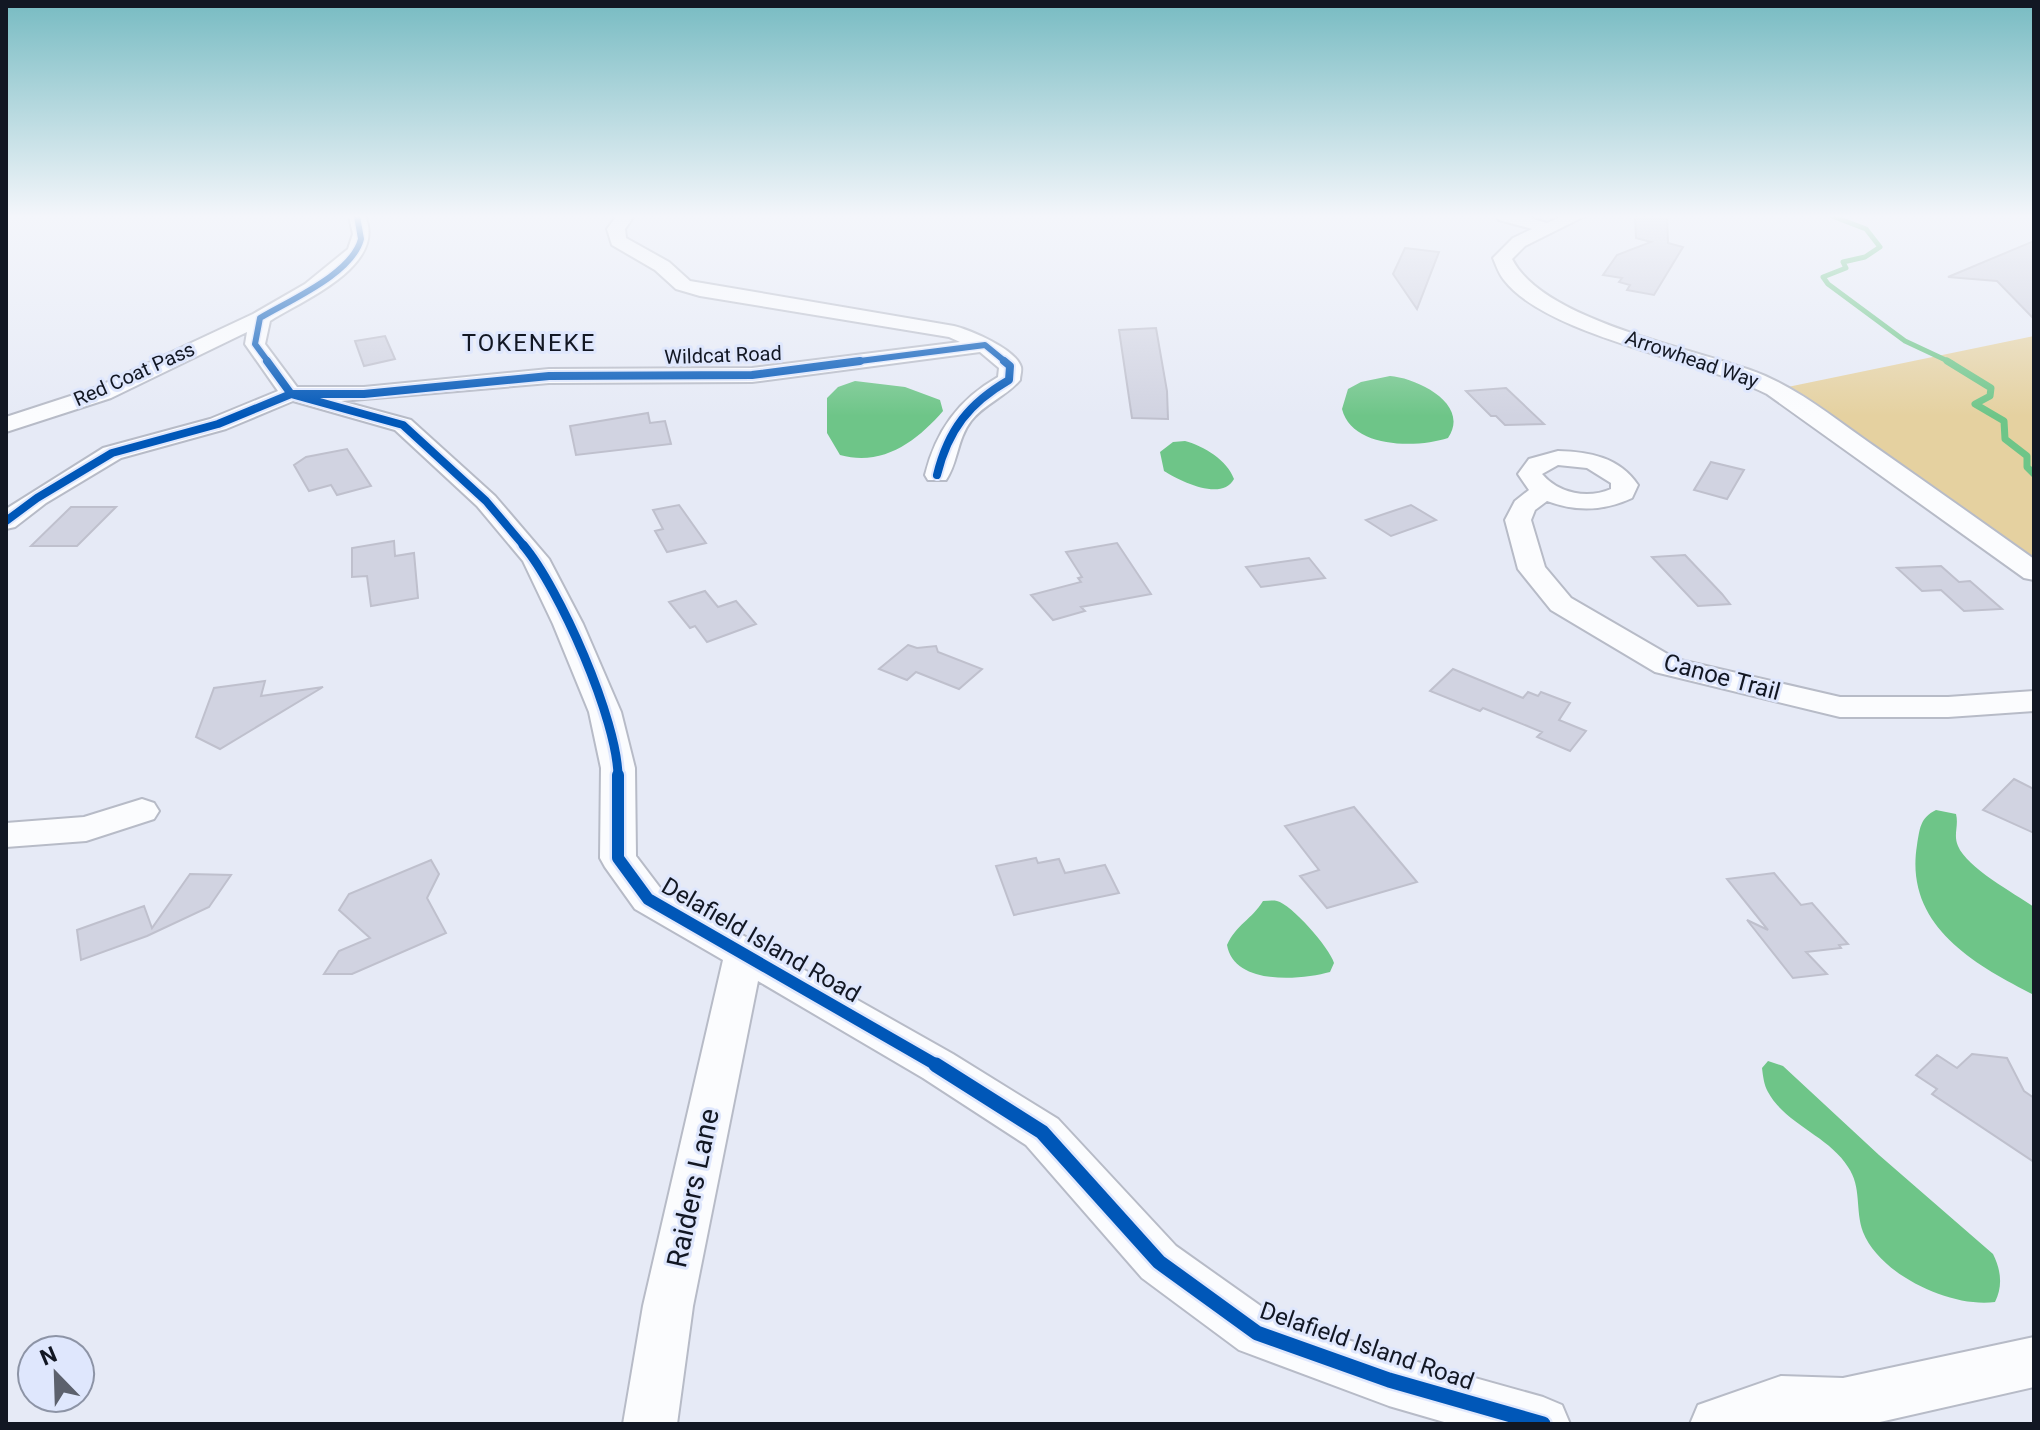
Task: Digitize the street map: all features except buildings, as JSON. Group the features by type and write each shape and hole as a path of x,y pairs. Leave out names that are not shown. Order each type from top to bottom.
{"street":[{"path":"6,521 37,498 112,453 157,438 218,424 291,394 255,344 260,318 316,283"},
{"path":"680,283 743,298 954,332 985,345 1010,366 1009,380 981,394 958,422 942,452 937,475"},
{"name":"Arrowhead Way","path":"1516,283 1546,304 1585,322 1778,389 2034,572"},
{"name":"Red Coat Pass","path":"6,425 103,393 260,318"},
{"name":"Wildcat Road","path":"291,394 364,394 549,376 752,375 985,345"},
{"name":"Delafield Island Road","path":"291,394 403,425 486,501 535,559 568,624 605,712 618,768 618,858 648,899 938,1066 1042,1132 1159,1262 1257,1333 1389,1380 1543,1424"},
{"name":"Canoe Trail","path":"1545,490 1524,506 1518,520 1532,569 1561,604 1666,666 1840,707 1948,707 2034,701"},
{"path":"6,835 86,829 142,811"},
{"name":"Raiders Lane","path":"650,1424 668,1306 744,954"},
{"path":"1717,1424 1781,1402 1843,1404 2034,1362"}],"shaded area":[{"path":"2034,336 2034,572 1778,389"},
{"path":"1390,376 1414,382 1438,395 1447,404 1453,426 1448,438 1420,443 1388,442 1359,432 1348,422 1342,409 1348,389 1361,382"},
{"path":"855,381 905,387 940,400 943,411 922,432 898,449 871,457 840,455 827,433 827,398 838,387"},
{"path":"1185,441 1207,450 1226,466 1234,479 1228,486 1220,489 1200,487 1164,471 1160,452 1173,442"},
{"path":"1936,810 1956,814 1958,846 1971,863 2034,907 2034,995 1967,955 1932,919 1921,898 1916,873 1917,845 1924,820"},
{"path":"1263,901 1283,904 1309,928 1331,956 1334,963 1330,972 1303,977 1270,977 1242,968 1232,958 1227,945"},
{"path":"1768,1061 1783,1066 1993,1254 2000,1278 1995,1302 1958,1300 1938,1294 1901,1275 1885,1262 1863,1232 1855,1182 1848,1167 1830,1147 1776,1103 1763,1077 1762,1068"}],"waterway":[{"path":"1827,283 1905,341 1952,363"},
{"path":"1947,361 1991,388 1990,396 1975,404 2004,421 2005,439 2027,456 2027,467 2034,474"}],"cycle path":[{"path":"319,283 260,318 255,344 291,394 403,425 486,501 535,559 568,624 605,712 618,768 618,858 648,899 938,1066 1042,1132 1159,1262 1257,1333 1389,1380 1543,1424"},
{"path":"6,521 37,498 112,453 218,424 291,394 364,394 549,376 752,375 985,345 1010,366 1009,380 981,398 961,418 946,443 937,475"}],"district":[{"name":"TOKENEKE","path":"529,343"}]}
